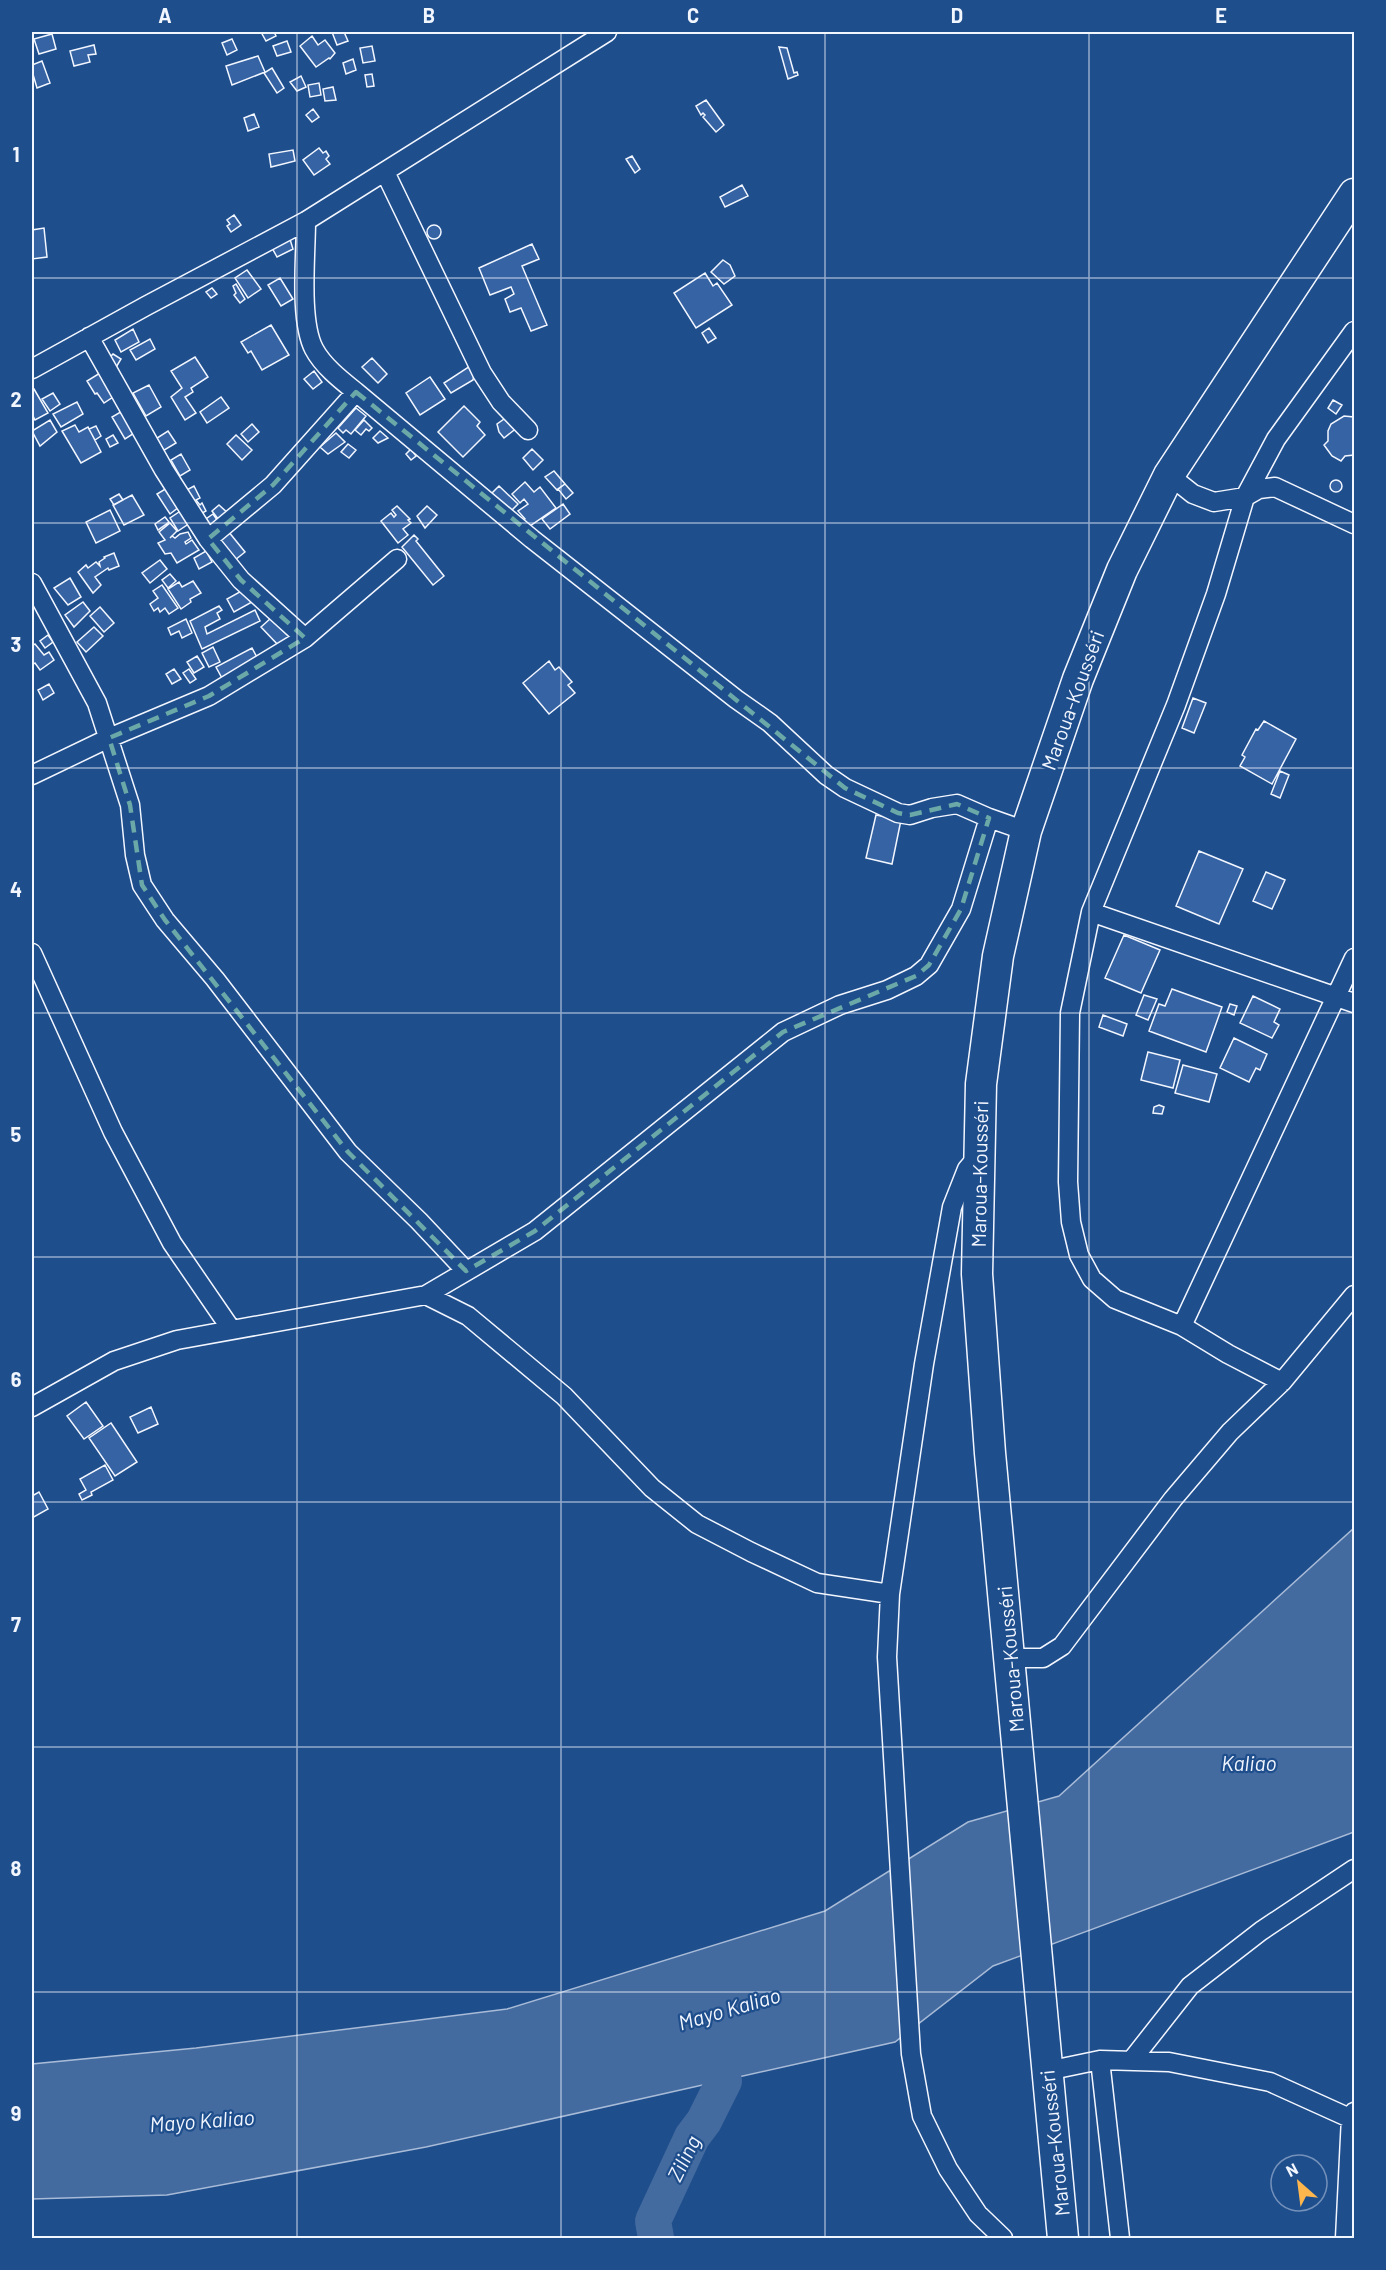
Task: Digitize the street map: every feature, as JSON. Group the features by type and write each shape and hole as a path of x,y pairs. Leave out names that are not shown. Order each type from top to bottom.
{"highway":[{"name":"Maroua-Kousséri","path":"1064,2238 990,1453 977,1274 981,1084 998,956 1026,831 1078,679 1122,570 1169,475 1354,194"}],"street":[{"path":"32,369 306,221 607,32"},
{"path":"385,172 482,372 501,402 528,430"},
{"path":"306,221 306,321 314,349 334,373 356,392 532,539 736,699 771,723 825,775 845,788 898,813 910,815 932,808 957,804 989,819 1026,831"},
{"path":"1282,1382 1228,1354 1182,1326 1116,1299 1092,1280 1079,1255 1071,1222 1068,1182 1070,1013 1091,912 1176,705 1216,594 1245,497 1276,439 1354,331"},
{"path":"89,337 164,470 208,539 242,580 305,638"},
{"path":"208,539 273,485 356,392"},
{"path":"1169,475 1192,494 1214,502 1245,497 1259,489 1275,487 1354,524"},
{"path":"32,775 109,738 209,696 305,638 397,559"},
{"path":"32,583 97,703 130,805 135,855 142,885 165,920 215,979 348,1152 419,1221 466,1271"},
{"path":"32,1407 114,1361 177,1340 426,1295 535,1231 783,1032 840,1005 886,990 916,976 928,964 961,909 989,819"},
{"path":"1091,912 1354,1003"},
{"path":"32,953 113,1132 166,1233 231,1329"},
{"path":"1182,1326 1354,958"},
{"path":"980,1153 967,1169 952,1207 924,1364 890,1594 887,1657 911,2054 922,2116 948,2169 978,2214 1003,2238"},
{"path":"426,1295 468,1316 564,1396 652,1488 697,1524 818,1583 890,1594"},
{"path":"1011,1658 1043,1658 1062,1646 1173,1499 1230,1432 1282,1382 1354,1295"},
{"path":"1131,2061 1190,1986 1261,1931 1354,1869"},
{"path":"1100,2060 1120,2238"},
{"path":"1047,2071 1100,2060 1169,2062 1270,2082 1353,2116 1345,2238"}],"highlighted area":[{"path":"356,392 845,788 898,813 910,815 957,804 989,818 961,909 929,965 916,976 783,1032 535,1231 466,1271 348,1152 165,920 142,885 130,805 109,738 209,696 305,638 241,580 208,539 273,485"}],"water":[{"name":"Kaliao","path":"1354,1528 1354,1832 993,1966 895,2042 426,2147 167,2195 32,2199 32,2064 196,2048 507,2009 825,1911 968,1822 1059,1796"}],"building":[{"path":"261,32 274,32 276,36 266,41"},
{"path":"332,32 344,32 348,41 337,45"},
{"path":"52,34 56,49 39,54 34,39"},
{"path":"312,36 318,45 325,40 335,53 330,59 316,67 300,46"},
{"path":"232,39 237,50 227,55 222,43"},
{"path":"287,41 291,52 277,56 273,46"},
{"path":"94,45 96,54 88,55 90,62 74,66 70,51"},
{"path":"372,46 375,61 363,63 360,48"},
{"path":"779,47 787,48 794,73 797,72 798,75 788,79"},
{"path":"258,56 265,72 232,85 226,66"},
{"path":"353,59 356,70 346,74 343,63"},
{"path":"42,61 50,83 37,88 32,65"},
{"path":"272,68 284,88 277,93 264,73"},
{"path":"372,74 374,86 367,87 365,75"},
{"path":"301,76 306,87 297,91 290,82"},
{"path":"319,83 321,95 310,97 308,85"},
{"path":"333,87 336,100 325,101 323,89"},
{"path":"706,100 724,125 716,132 696,106"},
{"path":"313,109 319,117 312,122 306,115"},
{"path":"254,114 259,127 248,131 244,118"},
{"path":"319,148 323,153 326,151 329,156 326,159 330,164 314,175 303,160"},
{"path":"293,150 295,161 271,167 269,154"},
{"path":"632,156 640,169 635,173 626,159"},
{"path":"742,185 748,196 725,207 720,197"},
{"path":"234,215 241,225 231,232 227,226 230,224 227,220"},
{"path":"431,225 437,225 441,232 437,239 431,239 427,235 427,229"},
{"path":"44,228 47,257 32,259 32,230"},
{"path":"289,236 293,249 277,257 271,246"},
{"path":"532,244 539,259 522,266 547,325 531,331 521,308 510,312 505,299 514,294 511,287 490,295 479,268"},
{"path":"723,260 730,265 735,276 724,284 711,272"},
{"path":"247,270 261,289 248,298 235,278"},
{"path":"705,273 713,286 717,283 732,305 696,328 674,293"},
{"path":"280,278 293,299 281,306 268,285"},
{"path":"236,284 245,299 240,303 234,295 236,293 233,286"},
{"path":"212,288 217,294 211,298 206,292"},
{"path":"271,325 289,355 262,370 251,351 248,353 241,342"},
{"path":"709,328 716,338 708,343 702,333"},
{"path":"133,329 139,342 121,352 115,340"},
{"path":"150,339 155,349 136,360 130,350"},
{"path":"113,354 121,359 115,369 109,355"},
{"path":"195,357 208,377 191,388 193,392 185,397 196,413 185,420 171,397 182,388 171,371"},
{"path":"372,358 387,374 378,383 362,367"},
{"path":"470,366 474,375 473,380 451,393 444,383"},
{"path":"314,371 322,382 313,389 304,379"},
{"path":"100,373 116,395 104,403 87,381"},
{"path":"430,377 445,399 420,415 406,393"},
{"path":"149,385 161,407 146,416 133,393"},
{"path":"34,389 48,413 35,420 32,414 32,390"},
{"path":"53,393 60,404 50,411 42,399"},
{"path":"221,397 229,408 207,423 200,412"},
{"path":"1333,400 1342,405 1336,414 1328,408"},
{"path":"77,402 83,414 61,427 53,414"},
{"path":"464,406 480,422 477,426 485,435 463,457 438,432"},
{"path":"356,408 366,416 351,434 346,430 343,433 338,428"},
{"path":"124,410 136,432 125,439 112,417"},
{"path":"1344,416 1354,417 1354,455 1345,456 1341,461 1332,456 1324,445 1328,441 1331,424"},
{"path":"507,417 518,427 504,438 497,424"},
{"path":"50,420 57,432 40,446 32,431"},
{"path":"364,420 372,428 369,431 366,429 361,435 355,430"},
{"path":"252,424 259,432 248,442 241,434"},
{"path":"75,425 79,432 88,427 101,452 81,463 62,431"},
{"path":"96,426 101,436 95,440 89,429"},
{"path":"168,431 176,443 161,452 154,440"},
{"path":"380,431 388,438 378,443 373,438"},
{"path":"336,433 345,442 328,454 320,447"},
{"path":"113,435 118,443 110,447 106,439"},
{"path":"236,435 252,450 242,460 227,444"},
{"path":"348,444 356,450 349,458 341,452"},
{"path":"411,449 416,456 411,460 406,454"},
{"path":"532,449 543,460 533,470 523,458"},
{"path":"181,454 190,470 180,476 171,460"},
{"path":"554,471 565,484 557,490 545,477"},
{"path":"1338,480 1341,481 1341,491 1334,492 1331,491 1330,484 1331,481"},
{"path":"525,482 534,492 540,487 556,508 527,528 521,522 525,519 518,511 528,504 524,499 520,503 512,494"},
{"path":"565,484 573,493 566,499 558,489"},
{"path":"194,486 200,498 196,500 200,505 202,503 206,511 197,516 183,492"},
{"path":"499,486 518,504 510,512 491,494"},
{"path":"167,488 179,507 170,514 157,494"},
{"path":"119,494 123,500 114,505 110,499"},
{"path":"132,495 144,515 124,525 113,505"},
{"path":"563,504 570,514 550,529 542,519"},
{"path":"219,505 230,515 222,524 212,511"},
{"path":"397,506 411,523 403,529 408,535 398,543 381,521 391,513 394,517 396,515 392,510"},
{"path":"427,506 437,515 425,528 417,516"},
{"path":"110,510 120,531 96,543 86,522"},
{"path":"182,510 190,523 178,531 170,518"},
{"path":"213,514 220,524 211,532 203,521"},
{"path":"165,517 169,522 158,530 155,524"},
{"path":"170,523 177,531 172,536 175,538 188,532 191,538 185,542 186,544 192,540 199,550 177,563 171,553 165,554 158,543 165,540 159,532"},
{"path":"228,531 245,552 235,560 218,539"},
{"path":"414,535 418,539 416,541 444,576 433,585 402,547"},
{"path":"206,551 212,562 199,569 194,558"},
{"path":"114,553 119,566 109,570 108,568 95,577 101,585 93,593 78,572 86,565 88,568 96,562 100,566 99,562 104,557"},
{"path":"160,560 167,569 150,583 142,573"},
{"path":"170,574 176,581 168,588 162,580"},
{"path":"70,578 81,597 68,605 54,588"},
{"path":"193,581 201,593 190,599 191,602 181,609 168,589 179,582 182,587"},
{"path":"162,585 178,608 169,614 165,608 160,612 158,608 154,611 150,604 158,598 153,591"},
{"path":"245,589 252,602 234,612 227,599"},
{"path":"83,602 90,611 74,627 65,615"},
{"path":"219,606 222,610 217,613 220,619 205,627 207,634 255,610 260,621 202,649 190,621"},
{"path":"100,607 114,623 104,632 90,616"},
{"path":"271,618 292,640 280,647 261,627"},
{"path":"186,619 192,633 182,638 179,631 171,635 168,628"},
{"path":"94,627 103,636 86,652 77,642"},
{"path":"48,635 53,642 45,648 40,641"},
{"path":"35,644 44,655 49,652 54,660 40,670 35,663 32,665 32,646"},
{"path":"213,647 220,662 209,667 202,653"},
{"path":"252,648 259,661 223,680 216,667"},
{"path":"197,656 204,667 194,673 187,662"},
{"path":"549,661 555,670 559,667 572,682 568,685 575,693 549,714 523,683"},
{"path":"174,669 181,679 172,684 166,674"},
{"path":"189,669 196,679 190,683 183,673"},
{"path":"49,684 54,693 43,700 38,690"},
{"path":"1193,698 1206,703 1194,733 1182,728"},
{"path":"1264,721 1296,739 1272,784 1240,766 1245,757 1242,755 1256,729 1258,730"},
{"path":"1280,771 1289,775 1280,798 1271,794"},
{"path":"876,815 901,820 892,864 866,858"},
{"path":"1199,851 1243,869 1219,924 1176,906"},
{"path":"1266,872 1285,880 1272,909 1253,901"},
{"path":"1124,935 1160,950 1141,993 1105,978"},
{"path":"1172,989 1222,1007 1206,1052 1149,1031 1159,1004 1165,1006"},
{"path":"1144,995 1157,999 1148,1020 1136,1015"},
{"path":"1253,996 1280,1009 1274,1022 1279,1025 1272,1038 1240,1023"},
{"path":"1230,1004 1237,1006 1234,1015 1227,1012"},
{"path":"1103,1015 1127,1024 1123,1036 1099,1027"},
{"path":"1234,1038 1267,1054 1260,1070 1256,1068 1249,1082 1220,1068"},
{"path":"1148,1052 1180,1060 1173,1088 1141,1080"},
{"path":"1183,1065 1217,1074 1209,1102 1175,1093"},
{"path":"1159,1105 1164,1107 1162,1114 1153,1113 1154,1107"},
{"path":"86,1402 103,1426 84,1439 67,1416"},
{"path":"151,1407 158,1424 138,1433 130,1417"},
{"path":"111,1423 137,1462 115,1476 89,1438"},
{"path":"105,1465 113,1480 91,1492 92,1495 82,1500 79,1494 86,1490 80,1479"},
{"path":"39,1492 48,1509 32,1518 32,1496"}],"waterway":[{"name":"Ziling","path":"656,2238 653,2221 692,2137 704,2121 724,2081"}],"water label":[{"name":"Mayo Kaliao","path":"729,2008"},
{"name":"Mayo Kaliao","path":"202,2120"}]}
